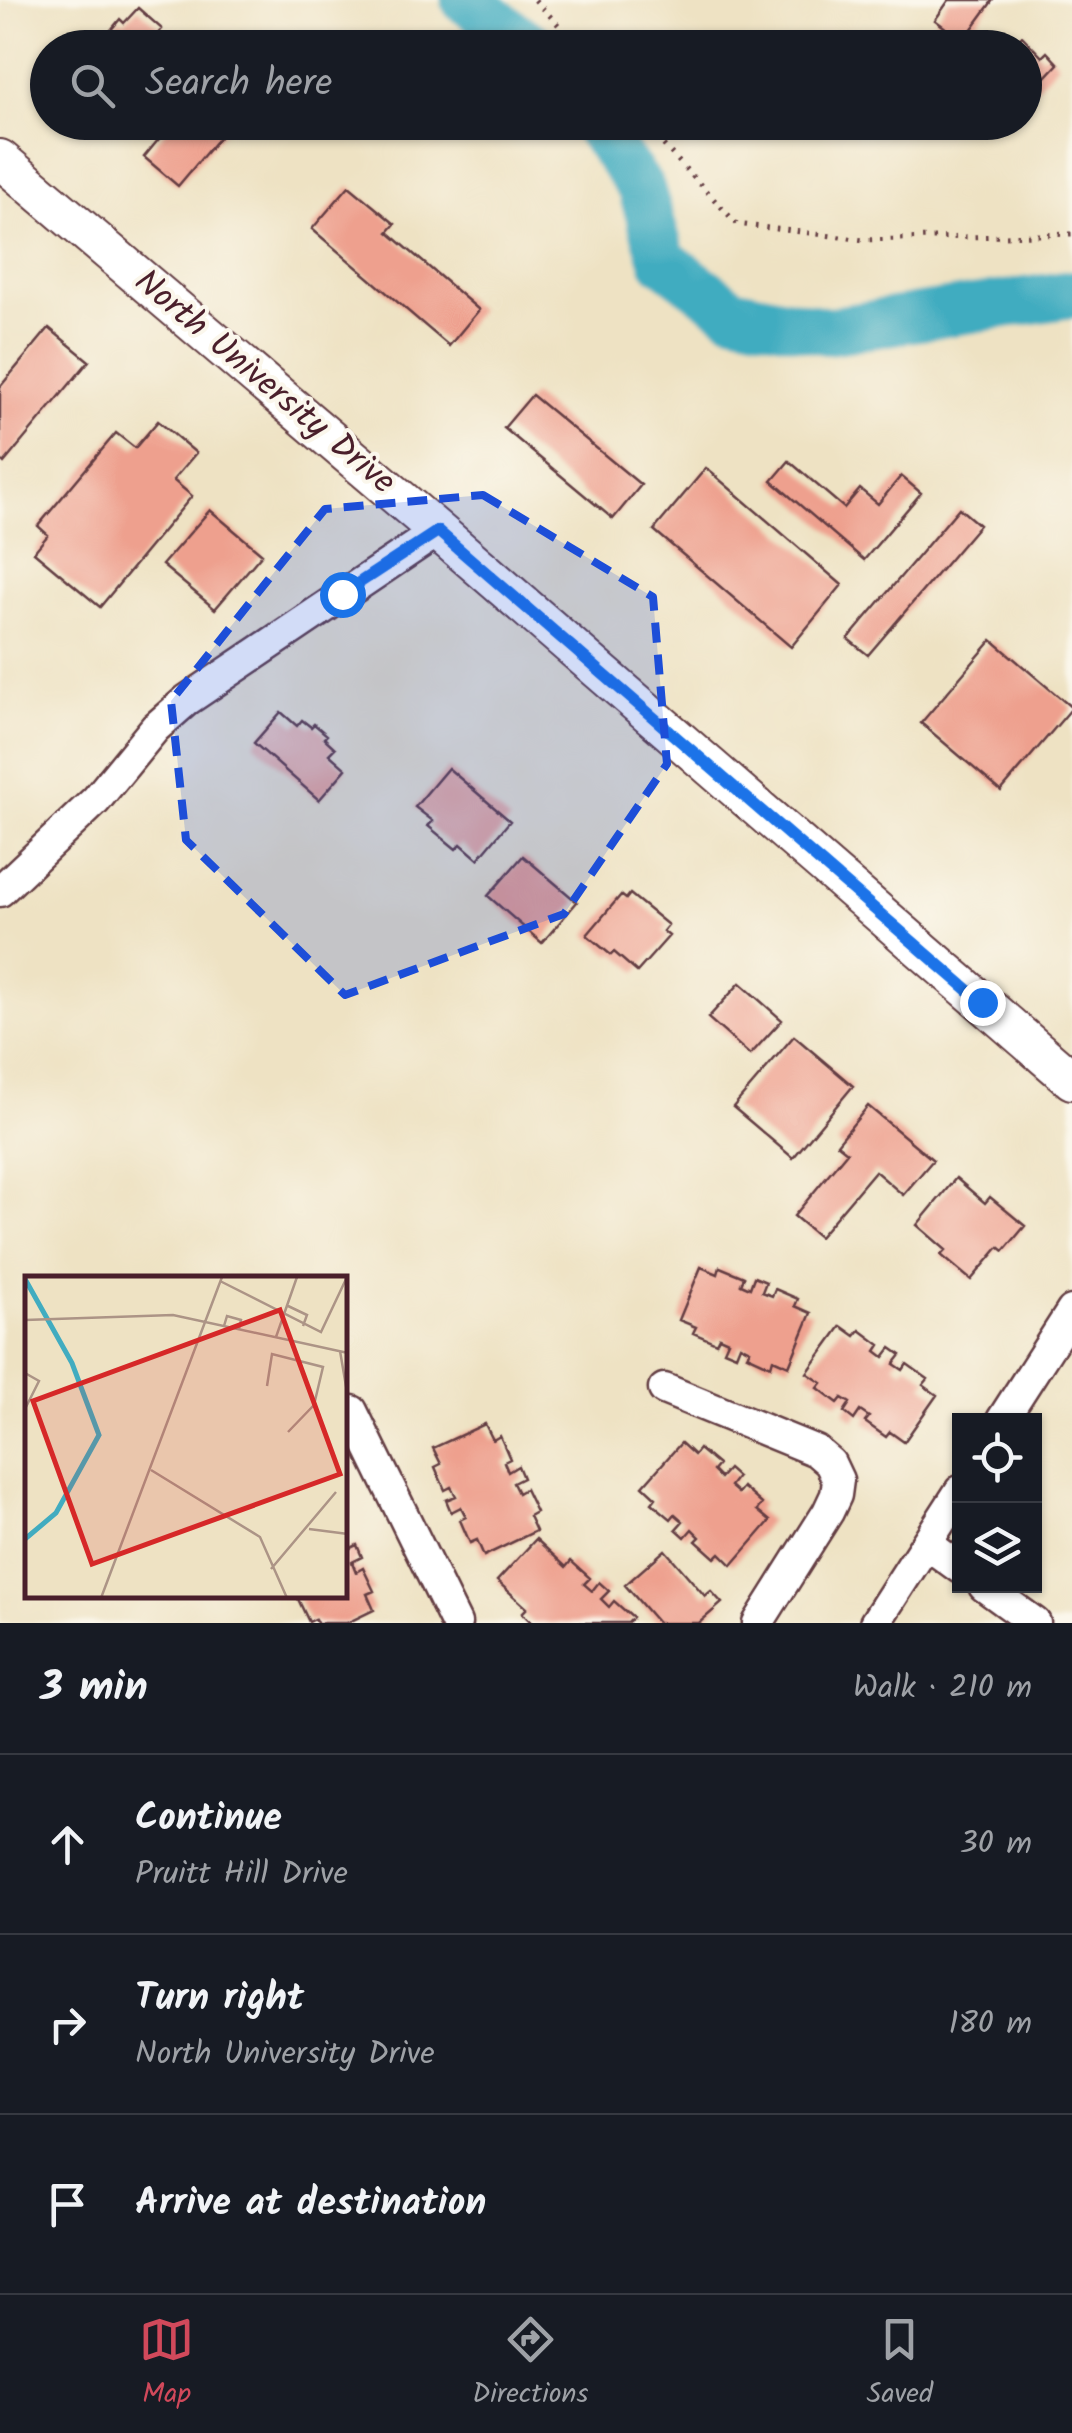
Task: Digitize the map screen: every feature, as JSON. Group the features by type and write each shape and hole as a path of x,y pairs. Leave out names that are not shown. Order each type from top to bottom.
{"main road":[{"name":"North University Drive","path":"0,159 438,531 1072,1080"}],"street":[{"path":"0,891 70,826 156,728 186,700 438,531"},
{"path":"1008,1413 1062,1350 1072,1312"},
{"path":"664,1389 800,1442 830,1463 838,1480 828,1512 762,1621"},
{"path":"352,1411 456,1623"},
{"path":"875,1623 952,1503"},
{"path":"927,1544 952,1562"},
{"path":"994,1593 1035,1623"}],"path":[{"path":"535,0 563,30"},
{"path":"659,140 737,224 864,240 1072,234"}],"highlighted area":[{"path":"483,495 653,597 667,764 564,914 345,995 186,840 171,701 325,509"}],"building":[{"path":"949,0 993,0 971,30 948,30 935,20"},
{"path":"138,8 162,29 111,30 120,19 124,23"},
{"path":"1047,52 1058,64 1042,81 1042,57"},
{"path":"158,140 217,140 178,186 144,157"},
{"path":"349,186 395,224 388,232 479,310 449,346 312,229"},
{"path":"49,328 89,361 4,463 0,459 0,387"},
{"path":"532,395 641,485 613,519 504,428"},
{"path":"158,421 196,453 173,480 192,496 100,607 34,552 48,535 38,526 116,433 135,448"},
{"path":"789,461 844,508 860,489 878,504 901,476 921,493 864,560 772,481"},
{"path":"706,468 842,585 791,647 654,530"},
{"path":"959,508 979,525 868,655 848,639"},
{"path":"210,510 262,554 215,609 162,565"},
{"path":"992,640 1072,708 1001,791 921,723"},
{"path":"281,712 297,726 302,720 327,735 324,738 335,748 329,754 346,769 319,800 254,743"},
{"path":"448,768 510,821 478,859 461,844 456,849 428,826 433,821 415,807"},
{"path":"523,856 577,902 542,943 488,896"},
{"path":"630,894 668,925 663,931 669,936 637,972 587,935 621,895 626,899"},
{"path":"740,983 782,1020 750,1055 708,1018"},
{"path":"794,1036 853,1086 793,1158 733,1107"},
{"path":"868,1106 933,1160 903,1195 875,1171 819,1237 794,1216 847,1152 837,1144"},
{"path":"956,1178 985,1203 990,1197 1025,1226 1004,1251 999,1247 971,1280 941,1255 946,1250 917,1225"},
{"path":"701,1267 718,1274 720,1267 744,1277 741,1284 750,1288 754,1277 766,1282 762,1292 772,1296 775,1289 798,1299 795,1306 811,1313 789,1366 773,1359 771,1366 747,1355 750,1350 740,1345 736,1355 724,1350 728,1341 719,1337 716,1343 693,1333 696,1327 679,1320"},
{"path":"841,1326 855,1336 860,1330 880,1345 876,1351 884,1357 891,1348 901,1355 894,1364 903,1370 907,1364 928,1379 923,1385 937,1395 904,1442 890,1432 886,1437 865,1422 869,1417 860,1411 854,1420 844,1412 850,1403 842,1398 838,1403 818,1388 822,1383 807,1373"},
{"path":"485,1424 493,1440 500,1436 510,1459 504,1462 508,1472 518,1466 523,1478 513,1483 518,1493 525,1489 536,1512 529,1516 536,1531 484,1556 477,1540 470,1543 460,1520 466,1517 461,1507 451,1512 446,1500 456,1496 451,1487 445,1490 435,1467 441,1464 433,1448"},
{"path":"681,1443 694,1455 699,1449 718,1465 713,1471 720,1478 728,1469 737,1477 730,1486 738,1493 743,1487 762,1504 757,1510 770,1521 732,1565 720,1553 715,1558 696,1541 700,1537 692,1529 685,1537 676,1529 683,1521 675,1514 671,1519 652,1503 656,1498 643,1486"},
{"path":"536,1539 566,1567 571,1561 590,1578 584,1584 592,1591 599,1582 609,1591 601,1599 609,1607 614,1601 633,1618 628,1623 532,1623 522,1613 527,1608 497,1581"},
{"path":"357,1545 362,1557 352,1562 356,1572 363,1568 374,1591 367,1594 374,1610 347,1623 317,1623 315,1619 309,1622 298,1599 348,1598 348,1550"},
{"path":"665,1550 705,1596 711,1591 722,1603 699,1623 658,1623 625,1585"}],"waterway":[{"path":"465,0 508,30"},
{"path":"606,140 641,188 663,260 732,311 827,331 1072,294"}],"route":[{"path":"342,594 438,531 982,1002"}]}
